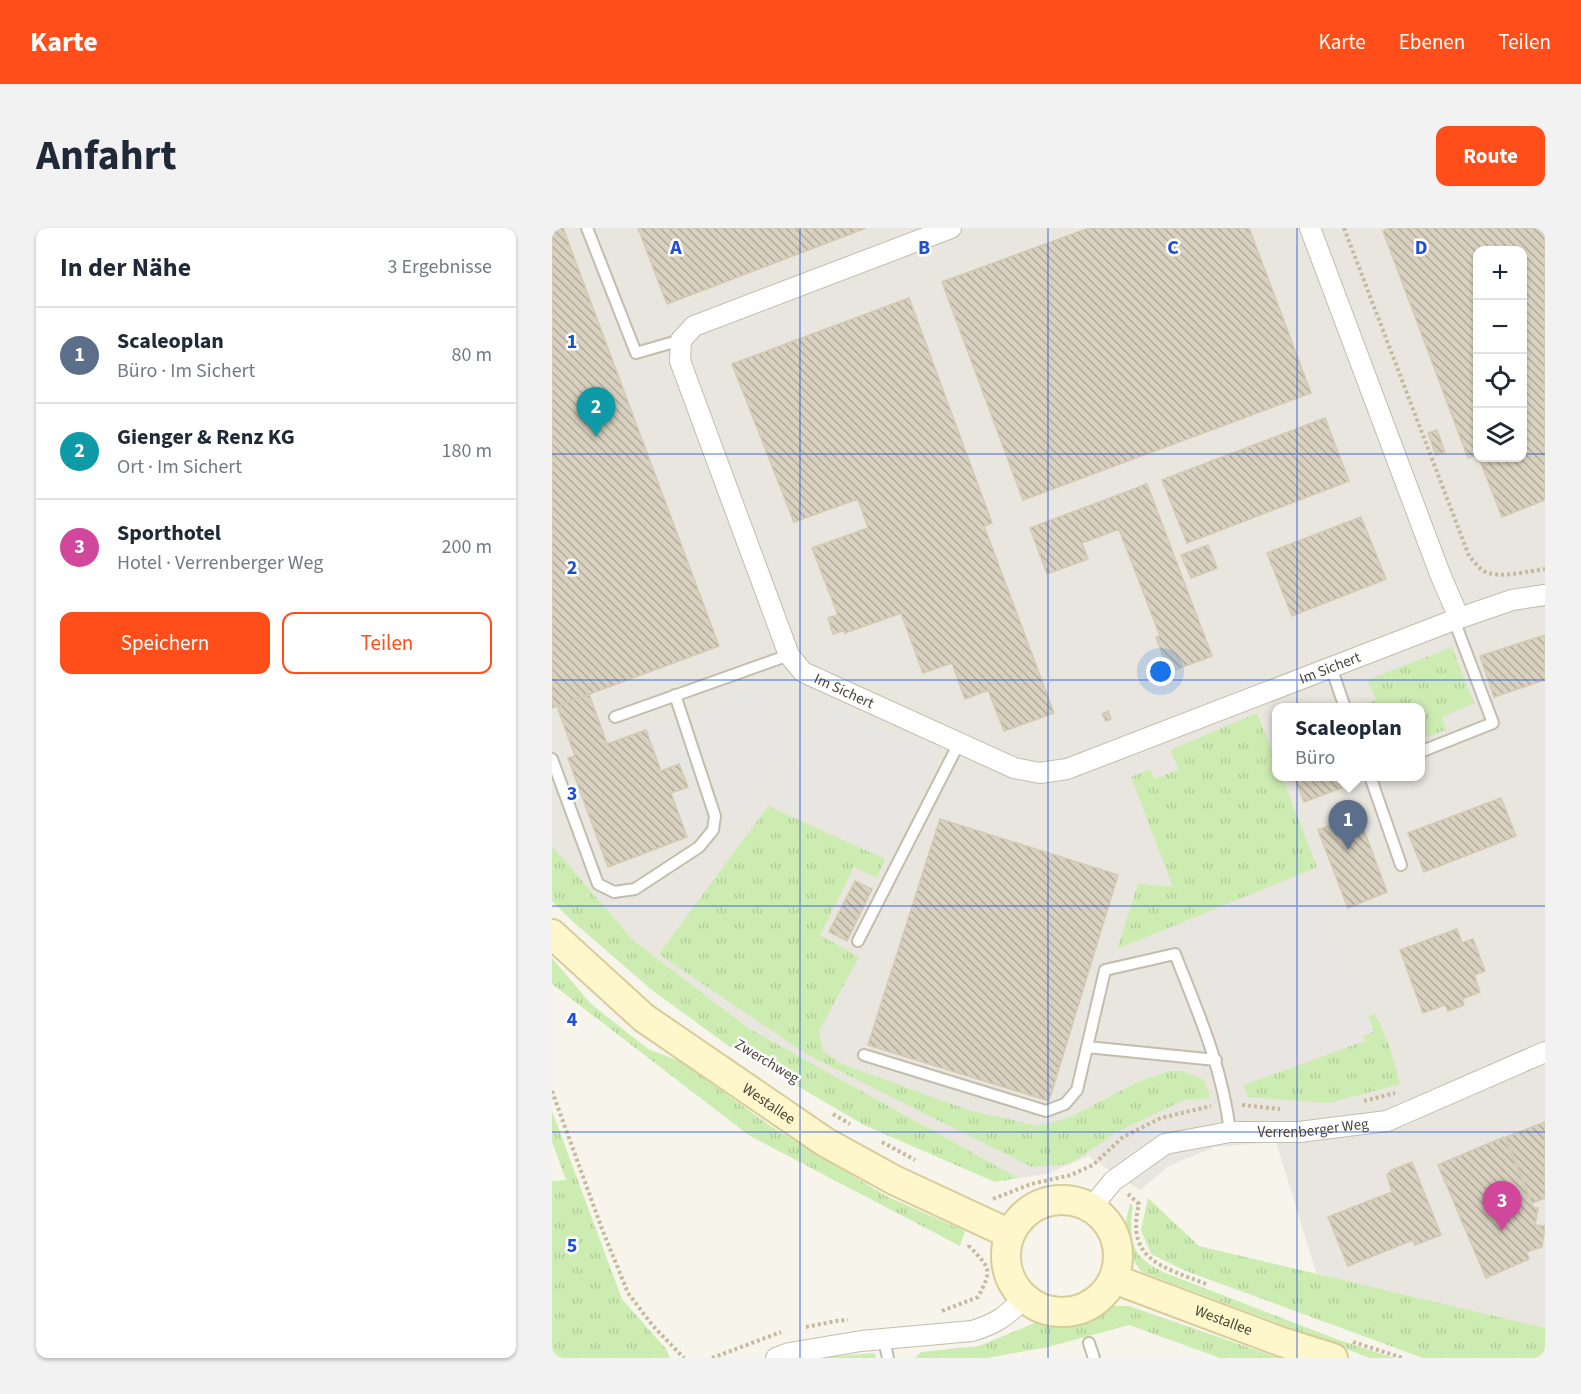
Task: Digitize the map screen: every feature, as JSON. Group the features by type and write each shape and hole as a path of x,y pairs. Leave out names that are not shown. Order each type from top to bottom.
{"main road":[{"name":"Westallee","path":"552,934 644,1018 825,1142 894,1180 984,1204 1010,1234"},
{"path":"1064,1200 1082,1203 1091,1208 1098,1212 1110,1226 1117,1243 1118,1261 1114,1279 1104,1294 1089,1305 1072,1311 1053,1311 1035,1306 1024,1298 1010,1278 1005,1260 1007,1241 1015,1224 1028,1210 1045,1202 1064,1200"},
{"name":"Westallee","path":"1114,1279 1282,1342 1343,1350"}],"street":[{"path":"681,340 694,326 951,228"},
{"path":"1310,228 1456,619"},
{"name":"Im Sichert","path":"681,340 680,361 789,655 803,672 1014,768 1040,773 1067,770 1456,619 1512,600 1545,595"},
{"name":"Verrenberger Weg","path":"1091,1208 1113,1181 1165,1144 1230,1132 1299,1132 1387,1121 1545,1052"},
{"path":"776,1358 789,1353 861,1341 886,1349 972,1331 989,1326 1008,1315 1024,1298"}],"lane":[{"path":"587,228 636,353 681,340"},
{"path":"1425,750 1494,723 1456,619"},
{"path":"615,717 789,655"},
{"path":"1331,667 1343,703"},
{"path":"552,759 598,884 614,892 635,890 699,847 713,830 715,816 675,695"},
{"path":"858,941 959,742"},
{"path":"1371,781 1401,866"},
{"path":"864,1055 1046,1111 1065,1104 1077,1090 1105,970 1175,954 1216,1060 1227,1104 1230,1132"},
{"path":"1087,1047 1216,1060"},
{"path":"1089,1343 1094,1358"}],"path":[{"path":"1344,228 1468,556 1482,570 1491,574 1514,574 1545,569"},
{"path":"552,1091 628,1293 653,1326 684,1358"},
{"path":"829,1112 860,1130"},
{"path":"879,1140 917,1161"},
{"path":"1093,1165 1139,1204 1135,1220 1137,1239 1144,1254 1164,1268 1208,1285"},
{"path":"936,1312 978,1298 988,1278 986,1264 969,1246 984,1204"},
{"path":"804,1327 836,1321 858,1320"},
{"path":"712,1358 783,1332"},
{"path":"1343,1350 1403,1358"}],"shaded area":[{"path":"552,228 1545,228 1545,1328 1317,1275 1276,1142 1215,1147 1169,1166 1140,1190 1088,1156 1047,1174 1018,1178 750,1029 634,941 552,846"},
{"path":"766,688 788,745 734,822 687,837 671,793 688,787 679,765 661,771 646,730"},
{"path":"832,708 939,755 890,854 768,800"},
{"path":"1316,875 1374,1032 1240,1081 1183,924"}],"green space":[{"path":"1452,647 1474,703 1442,717 1446,730 1425,737 1425,703 1370,703 1376,700 1367,680"},
{"path":"1257,713 1272,752 1272,781 1284,781 1317,867 1117,949 1138,884 1173,887 1131,777 1150,769 1155,779 1179,769 1170,750"},
{"path":"768,806 885,859 877,878 854,867 820,935 859,957 819,1031 823,1051 842,1064 971,1111 1039,1126 1068,1118 1140,1081 1169,1071 1183,1071 1204,1080 1210,1098 1184,1100 1117,1132 1070,1164 1032,1167 806,1054 659,954"},
{"path":"552,846 634,941 750,1029 1018,1178 995,1182 866,1126 730,1047 652,990 552,901"},
{"path":"552,958 591,1004 648,1049 682,1062 772,1127 886,1196 965,1231 960,1246 750,1136 552,984"},
{"path":"1375,1014 1389,1045 1400,1084 1329,1103 1248,1097 1244,1085 1365,1041 1358,1020"},
{"path":"552,1111 622,1299 666,1349 670,1358 552,1358 552,1181 566,1180 552,1142"},
{"path":"1148,1198 1199,1246 1545,1328 1545,1358 1423,1358 1186,1271 1151,1254 1141,1230"},
{"path":"1130,1203 1133,1206 1131,1226 1135,1247 1142,1258 1163,1272 1336,1339 1394,1358 1370,1358 1142,1272 1127,1246 1125,1231"},
{"path":"1108,1306 1129,1306 1279,1358 1220,1358 1129,1325 1048,1347 987,1358 915,1358 921,1352 979,1346 1037,1322 1071,1323"},
{"path":"875,1353 876,1358 820,1358 823,1357"}],"building":[{"path":"552,228 563,228 719,646 552,708"},
{"path":"638,228 866,228 667,304"},
{"path":"1089,228 1249,228 1311,393 1023,500 942,282"},
{"path":"1390,228 1545,228 1545,500 1502,517 1481,462 1527,462 1527,246 1473,246 1473,456 1468,458 1383,231"},
{"path":"909,298 992,523 984,526 1054,713 1004,731 988,690 965,699 952,663 923,673 901,613 845,633 844,630 833,634 828,618 838,615 812,548 868,528 858,499 794,522 732,364"},
{"path":"1325,418 1349,481 1187,543 1162,480"},
{"path":"1437,430 1445,452 1436,455 1428,433"},
{"path":"1147,484 1212,656 1169,672 1156,637 1160,636 1119,529 1082,543 1088,559 1047,574 1030,528"},
{"path":"1361,517 1386,579 1292,616 1267,553"},
{"path":"1208,545 1217,568 1191,578 1181,555"},
{"path":"1545,635 1545,680 1494,697 1480,656"},
{"path":"589,694 607,744 646,730 661,771 679,764 688,787 671,793 687,837 608,867 568,758 575,756 557,706"},
{"path":"1108,711 1111,719 1106,721 1102,714"},
{"path":"1296,781 1339,781 1341,788 1304,802"},
{"path":"1501,798 1516,836 1424,872 1408,833"},
{"path":"1358,814 1387,892 1348,908 1318,830"},
{"path":"940,819 1118,875 1049,1101 868,1045"},
{"path":"855,881 872,889 847,941 829,932"},
{"path":"1457,929 1462,943 1473,939 1485,971 1474,975 1480,992 1462,999 1464,1005 1448,1011 1445,1005 1423,1013 1400,950"},
{"path":"1545,1122 1545,1198 1532,1203 1506,1137"},
{"path":"1504,1137 1534,1208 1538,1208 1535,1225 1545,1226 1542,1247 1526,1252 1529,1259 1486,1278 1438,1165"},
{"path":"1412,1162 1441,1235 1415,1245 1413,1240 1348,1266 1328,1217 1392,1192 1387,1175 1392,1170"}],"place":[{"name":"Gienger & Renz KG","path":"596,437"},
{"name":"Scaleoplan","path":"1348,850"},
{"name":"Sporthotel","path":"1502,1231"}]}
